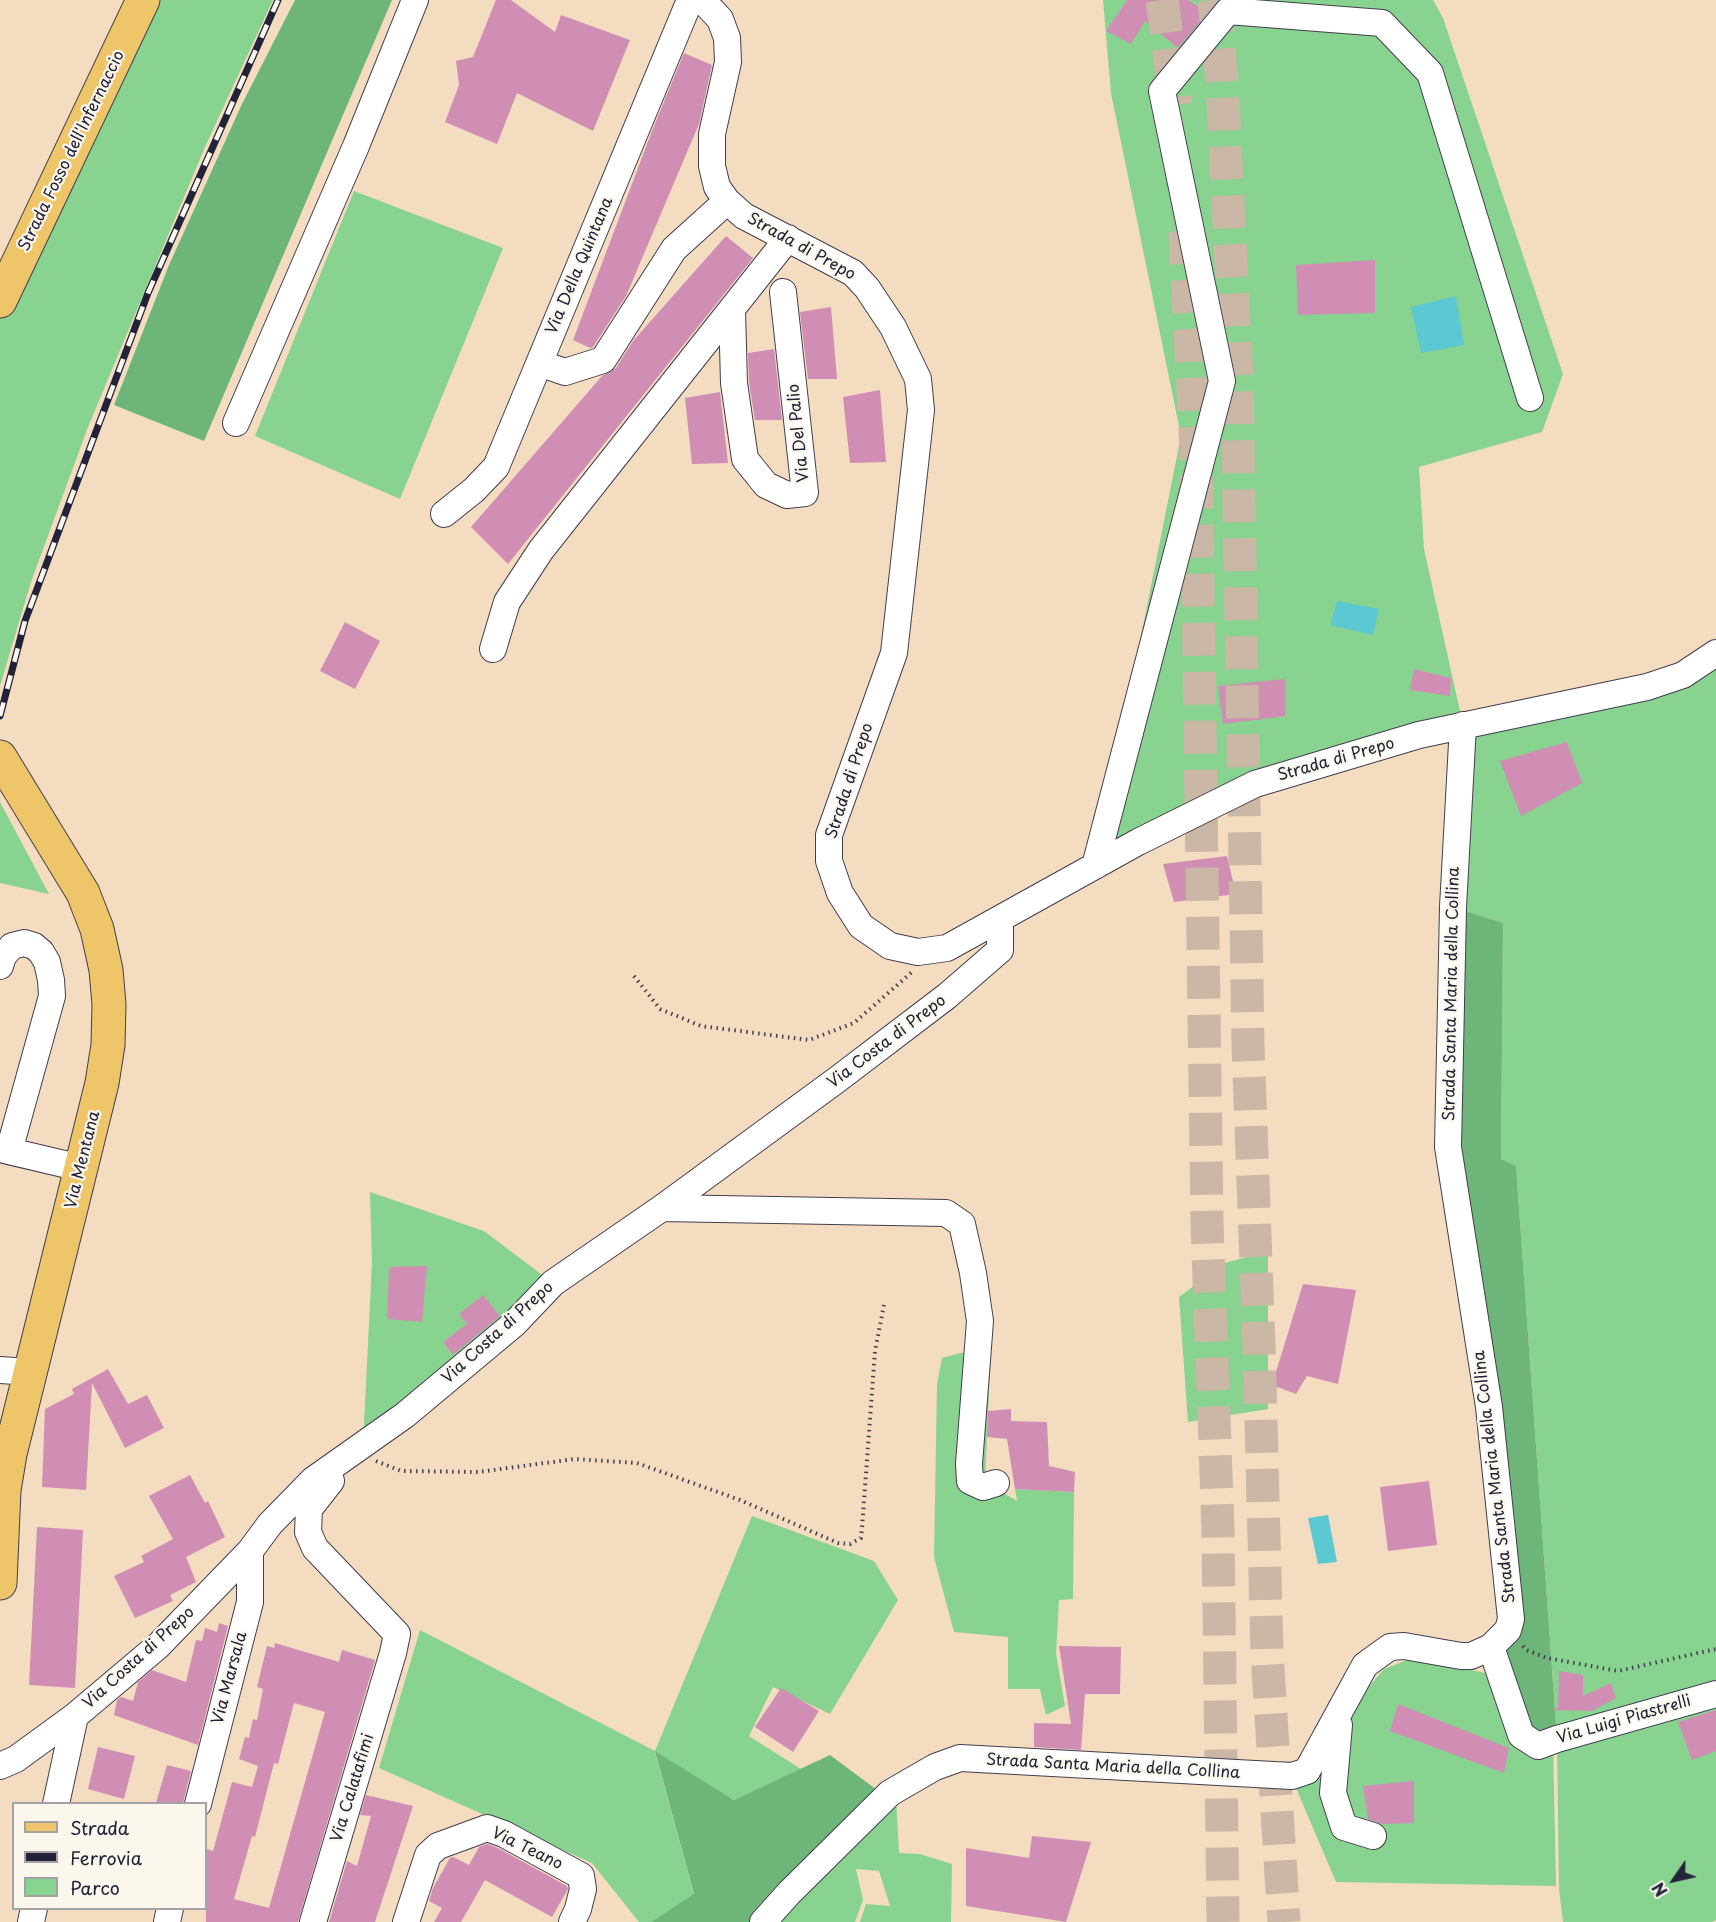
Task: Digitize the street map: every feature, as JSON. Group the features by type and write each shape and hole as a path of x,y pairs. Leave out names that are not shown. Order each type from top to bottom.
{"main road":[{"name":"Strada Fosso dell'Infernaccio","path":"0,301 143,0"},
{"name":"Via Mentana","path":"0,1583 4,1490 10,1454 15,1371 81,1168 102,1083 108,1045 109,1004 106,970 97,929 83,893 5,764"}],"street":[{"path":"236,423 356,146 415,0"},
{"name":"Via Della Quintana","path":"444,514 474,490 496,467 690,0"},
{"name":"Strada di Prepo","path":"697,0 704,2 720,19 727,38 728,62 712,134 712,166 717,187 727,201 744,216 853,273 867,288 893,327 918,378 921,410 894,653 829,836 829,861 840,893 861,926 890,946 918,952 947,948 1095,866 1255,784 1419,735 1647,687 1683,675 1716,653"},
{"path":"1095,866 1222,381 1162,92 1228,11 1382,23 1430,74 1530,398"},
{"path":"539,363 565,372 603,360 674,249 727,201"},
{"path":"493,649 507,602 541,550 788,238"},
{"name":"Via Del Palio","path":"732,310 734,383 745,459 766,485 787,495 805,493 783,292"},
{"name":"Strada Santa Maria della Collina","path":"763,1922 789,1893 890,1793 935,1767 960,1758 1292,1776 1307,1771 1365,1665 1390,1647 1404,1646 1472,1656 1500,1638 1511,1619 1489,1407 1448,1147 1453,907 1463,725"},
{"name":"Via Costa di Prepo","path":"0,1766 16,1759 75,1716 158,1646 250,1551 270,1524 313,1480 405,1415 514,1324 553,1283 662,1208 947,996 1000,950 1000,918"},
{"path":"0,966 3,956 12,945 24,943 34,946 47,962 52,996 5,1150 81,1168"},
{"path":"662,1208 946,1213 962,1224 973,1273 980,1321 969,1464 970,1481 983,1487 996,1484"},
{"name":"Via Calatafimi","path":"313,1922 397,1634 315,1548 308,1532 309,1509 359,1447"},
{"name":"Via Marsala","path":"198,1802 250,1602 250,1551"},
{"name":"Via Luigi Piastrelli","path":"1500,1638 1521,1735 1538,1746 1716,1694"},
{"path":"1340,1714 1334,1794 1344,1827 1373,1836"},
{"path":"56,1802 75,1716"},
{"name":"Via Teano","path":"406,1922 428,1855 438,1846 487,1828 504,1834 581,1876 583,1889 572,1922"}],"path":[{"path":"634,976 660,1009 701,1026 809,1040 854,1023 912,973 918,952"},
{"path":"359,1447 375,1461 401,1471 478,1472 575,1459 637,1463 740,1500 838,1543 850,1544 861,1538 875,1351 884,1305"},
{"path":"1500,1638 1547,1658 1618,1671 1716,1649"}],"green space":[{"path":"149,0 273,0 205,147 88,427 31,582 0,686 0,314"},
{"path":"295,0 392,0 204,441 114,405 169,265 242,104"},
{"path":"1103,0 1433,0 1443,18 1563,374 1542,432 1419,467 1424,549 1463,725 1647,687 1716,653 1716,1920 1712,1922 1563,1922 1559,1889 1557,1739 1516,1166 1501,1159 1503,923 1453,907 1463,726 1255,784 1095,866 1181,436 1111,93"},
{"path":"354,191 503,248 400,499 255,436"},
{"path":"0,802 49,894 0,883"},
{"path":"1453,907 1503,923 1501,1159 1516,1166 1557,1739 1538,1746 1491,1647 1508,1630 1448,1147"},
{"path":"370,1192 484,1231 553,1283 363,1444 372,1262"},
{"path":"1268,1251 1268,1409 1188,1422 1179,1297 1225,1263"},
{"path":"991,1345 985,1482 1017,1501 1015,1489 1074,1492 1073,1599 1059,1600 1056,1654 1065,1706 1046,1715 1040,1689 1008,1689 1008,1637 954,1632 934,1557 937,1384 942,1358"},
{"path":"752,1516 874,1561 898,1600 830,1714 773,1687 749,1736 801,1769 734,1800 655,1752 694,1895 651,1922 639,1922 592,1863 379,1768 420,1630 655,1751"},
{"path":"1415,1657 1498,1676 1553,1743 1556,1886 1336,1882 1296,1788 1340,1751 1356,1702 1384,1669"},
{"path":"655,1751 734,1800 830,1755 877,1790 759,1922 651,1922 694,1894"},
{"path":"896,1796 899,1853 920,1854 952,1864 951,1922 860,1922 866,1904 890,1906 879,1871 856,1869 863,1900 855,1922 763,1922"}],"water":[{"path":"1456,296 1464,345 1421,353 1411,307"},
{"path":"1337,601 1379,609 1373,635 1330,625"},
{"path":"1328,1515 1337,1562 1318,1564 1308,1518"}],"building":[{"path":"496,0 511,0 555,32 561,15 630,40 593,131 517,93 497,144 445,122 459,85 456,61 473,57"},
{"path":"1127,0 1188,0 1207,13 1178,48 1145,21 1131,44 1106,31"},
{"path":"684,53 712,65 699,124 626,296 593,347 590,348 573,340"},
{"path":"726,236 753,258 508,564 471,527 602,376 616,368 633,341"},
{"path":"1375,260 1375,313 1298,315 1296,265"},
{"path":"831,307 837,379 808,379 800,312"},
{"path":"774,349 782,420 755,420 749,382 748,353"},
{"path":"880,390 886,462 850,463 843,397"},
{"path":"720,392 728,463 692,464 685,398"},
{"path":"345,622 380,641 355,689 320,671"},
{"path":"1414,669 1451,678 1450,696 1410,690"},
{"path":"1285,679 1285,716 1223,724 1218,686"},
{"path":"1567,742 1582,783 1521,816 1500,761"},
{"path":"1227,856 1236,894 1174,902 1163,864"},
{"path":"427,1266 422,1322 387,1319 389,1267"},
{"path":"1303,1284 1356,1290 1338,1384 1307,1376 1296,1394 1272,1385"},
{"path":"483,1295 500,1316 453,1355 443,1342 467,1324 459,1314"},
{"path":"108,1369 128,1404 147,1395 164,1428 125,1448 92,1383 86,1490 42,1487 45,1409 74,1394 72,1389"},
{"path":"1011,1409 1011,1421 1047,1422 1049,1466 1075,1472 1074,1492 1015,1489 1007,1439 987,1437 988,1411"},
{"path":"190,1475 205,1503 208,1501 225,1537 186,1557 196,1582 170,1595 173,1601 135,1618 114,1576 144,1562 141,1556 173,1539 149,1496"},
{"path":"1429,1481 1437,1545 1388,1551 1380,1487"},
{"path":"37,1527 83,1530 75,1688 29,1685"},
{"path":"219,1623 228,1626 198,1745 114,1715 117,1700 121,1697 133,1701 138,1682 152,1670 186,1682 196,1640 202,1641 205,1628 217,1632"},
{"path":"275,1643 339,1662 342,1650 375,1660 298,1922 206,1922 207,1849 213,1851 232,1782 252,1787 258,1766 239,1759 245,1737 249,1738 253,1719 257,1720 263,1689 257,1687 267,1646 274,1648","holes":["294,1703 325,1712 269,1908 234,1899 252,1836 255,1837 274,1763 278,1764"]},
{"path":"1059,1646 1121,1647 1120,1694 1085,1694 1081,1750 1034,1747 1034,1723 1071,1724"},
{"path":"1559,1671 1583,1675 1583,1696 1611,1683 1616,1698 1592,1711 1552,1710 1558,1707"},
{"path":"781,1688 819,1711 793,1752 755,1727"},
{"path":"1398,1704 1509,1748 1504,1773 1390,1731"},
{"path":"1716,1710 1716,1751 1692,1760 1678,1722"},
{"path":"98,1747 135,1756 124,1799 88,1789"},
{"path":"167,1765 191,1771 183,1802 156,1802"},
{"path":"1414,1781 1414,1823 1381,1824 1368,1819 1363,1786"},
{"path":"366,1795 413,1806 375,1922 329,1922 347,1861 357,1866 371,1816 360,1815"},
{"path":"1032,1836 1091,1842 1066,1922 966,1906 966,1848 1029,1858"},
{"path":"487,1844 567,1886 568,1889 552,1917 485,1880 461,1922 434,1922 442,1908 429,1901 433,1888 450,1858 453,1857 469,1865 479,1847"}],"tunnel":[{"path":"1162,0 1176,105"},
{"path":"1214,0 1222,81 1237,380 1248,1045 1267,1653 1284,1922"},
{"path":"1185,231 1196,450 1207,1223 1218,1530 1223,1922"}],"railway":[{"path":"0,716 25,621 148,293 278,0"}]}
